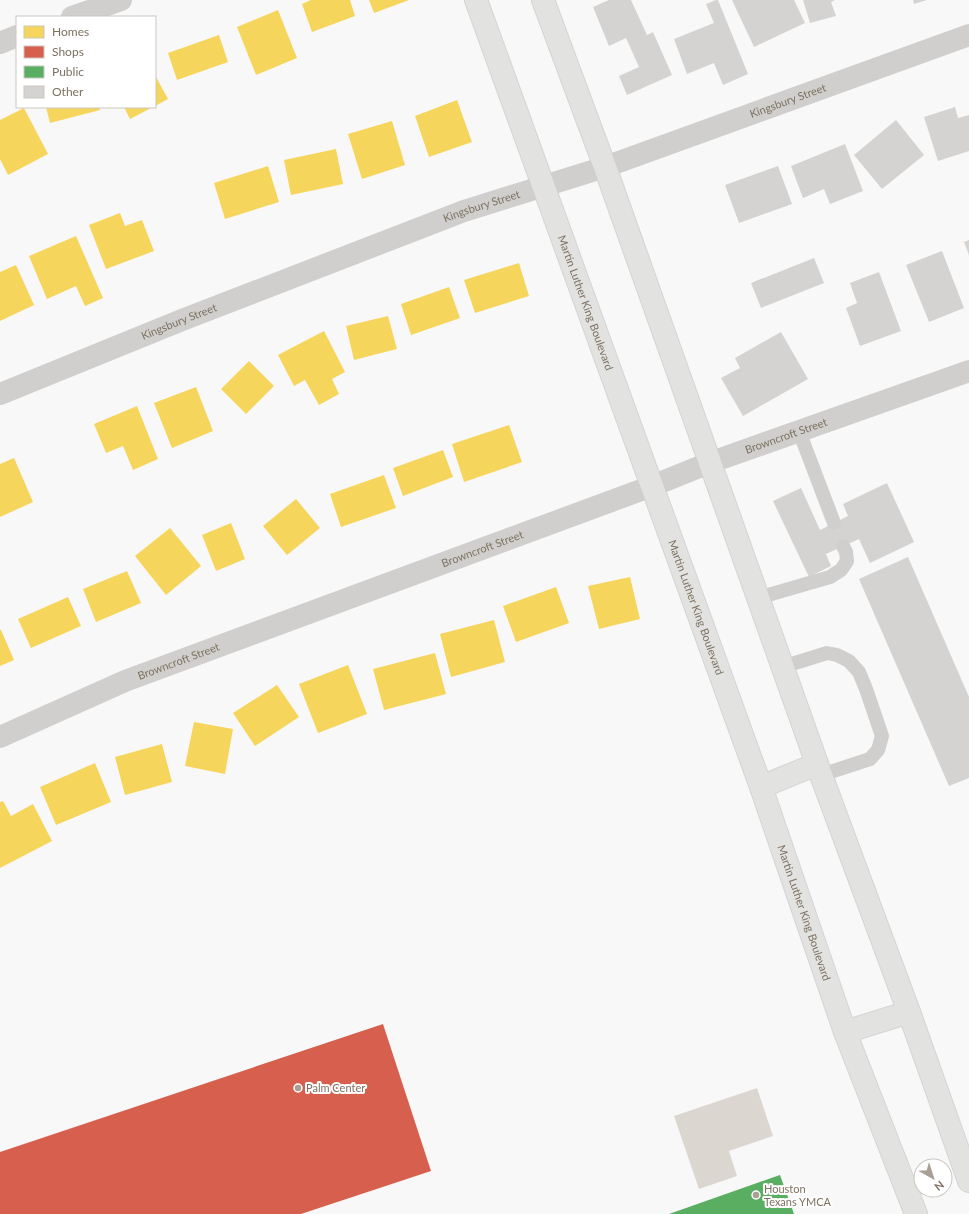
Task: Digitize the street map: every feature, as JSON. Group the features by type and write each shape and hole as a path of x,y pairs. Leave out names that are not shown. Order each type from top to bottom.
{"main road":[{"name":"Martin Luther King Boulevard","path":"476,0 760,787 845,1032 916,1214"},
{"path":"543,0 605,168 819,770 909,1012 969,1181"},
{"path":"760,787 819,770"},
{"path":"845,1032 909,1012"}],"street":[{"path":"75,16 121,0"},
{"name":"Kingsbury Street","path":"0,394 182,320 456,214 542,186 605,168 969,35"},
{"path":"0,43 16,36"},
{"name":"Browncroft Street","path":"0,737 125,681 652,486 709,463 969,371"}],"lane":[{"path":"799,431 834,523"},
{"path":"758,598 830,577 841,570 847,561 846,552 843,546"},
{"path":"782,667 827,653 837,655 849,661 859,672 868,696 882,736 878,750 870,759 819,770"}],"shaded area":[{"path":"757,1088 773,1136 729,1151 737,1176 699,1189 674,1116"}],"building: Homes":[{"path":"311,0 350,0 355,16 312,32 302,4"},
{"path":"369,0 409,0 374,13"},
{"path":"278,10 297,58 256,75 237,27"},
{"path":"219,35 228,62 177,80 168,53"},
{"path":"156,77 168,99 156,105"},
{"path":"457,100 472,142 429,157 415,116"},
{"path":"24,108 48,154 8,175 0,159 0,120"},
{"path":"46,108 99,108 100,110 50,123"},
{"path":"124,108 151,108 130,119"},
{"path":"392,121 405,165 362,179 348,134"},
{"path":"336,149 343,184 291,195 284,160"},
{"path":"268,166 279,202 225,219 214,183"},
{"path":"120,213 125,226 142,220 154,251 106,269 89,225"},
{"path":"76,236 103,298 85,306 76,286 47,299 29,256"},
{"path":"519,263 529,296 475,313 464,280"},
{"path":"16,265 34,305 0,321 0,272"},
{"path":"449,287 460,318 411,335 401,304"},
{"path":"388,316 397,349 354,360 346,326"},
{"path":"324,331 345,372 332,379 339,394 319,405 305,380 294,386 278,355"},
{"path":"249,361 274,386 246,414 221,389"},
{"path":"196,387 213,431 172,448 154,403"},
{"path":"137,406 158,459 133,470 123,446 106,453 94,424"},
{"path":"509,425 522,462 464,482 452,444"},
{"path":"443,450 453,477 403,496 393,468"},
{"path":"14,458 33,502 0,517 0,464"},
{"path":"384,475 396,508 341,527 330,494"},
{"path":"296,499 320,528 287,555 263,526"},
{"path":"231,523 245,559 216,571 202,535"},
{"path":"170,528 201,566 166,595 135,556"},
{"path":"127,571 141,603 96,622 83,589"},
{"path":"630,577 640,619 599,629 588,586"},
{"path":"556,587 569,623 516,642 503,606"},
{"path":"68,597 81,626 31,648 18,619"},
{"path":"494,620 505,662 451,677 440,634"},
{"path":"0,630 14,660 0,666"},
{"path":"435,653 446,694 384,710 373,669"},
{"path":"348,665 367,714 318,733 299,684"},
{"path":"277,685 299,717 255,746 233,713"},
{"path":"194,722 233,729 225,774 185,766"},
{"path":"162,744 172,782 125,795 115,757"},
{"path":"95,763 111,802 56,825 40,787"},
{"path":"3,801 11,816 33,804 52,841 0,868 0,802"}],"building: Shops":[{"name":"Palm Center","path":"383,1024 431,1171 301,1214 0,1214 0,1152"}],"building: Public":[{"name":"Houston Texans YMCA","path":"780,1175 794,1214 669,1214"}],"building: Other":[{"path":"609,0 631,0 647,35 653,32 672,75 627,95 619,76 639,67 626,38 609,46 593,7"},
{"path":"718,0 748,74 723,85 714,63 687,74 674,39 714,23 706,4"},
{"path":"732,0 794,0 805,23 754,47"},
{"path":"803,0 835,0 831,2 836,16 810,23"},
{"path":"913,0 927,0 914,4"},
{"path":"955,107 958,118 969,115 969,151 938,161 924,117"},
{"path":"896,120 924,155 882,189 854,155"},
{"path":"845,144 863,191 830,204 824,189 803,198 791,166"},
{"path":"778,166 792,204 739,223 725,185"},
{"path":"969,240 969,255 964,242"},
{"path":"942,251 964,308 929,322 906,265"},
{"path":"814,258 824,283 761,308 751,283"},
{"path":"879,272 901,331 860,346 846,308 857,303 850,283"},
{"path":"781,332 808,379 743,416 721,378 740,368 735,358"},
{"path":"887,483 914,542 870,563 859,539 826,554 831,566 809,577 773,501 801,488 820,530 848,516 843,504"},
{"path":"908,557 969,697 969,778 949,786 859,579"}],"place":[{"name":"Palm Center","path":"298,1088"},
{"name":"Houston Texans YMCA","path":"756,1195"}]}
